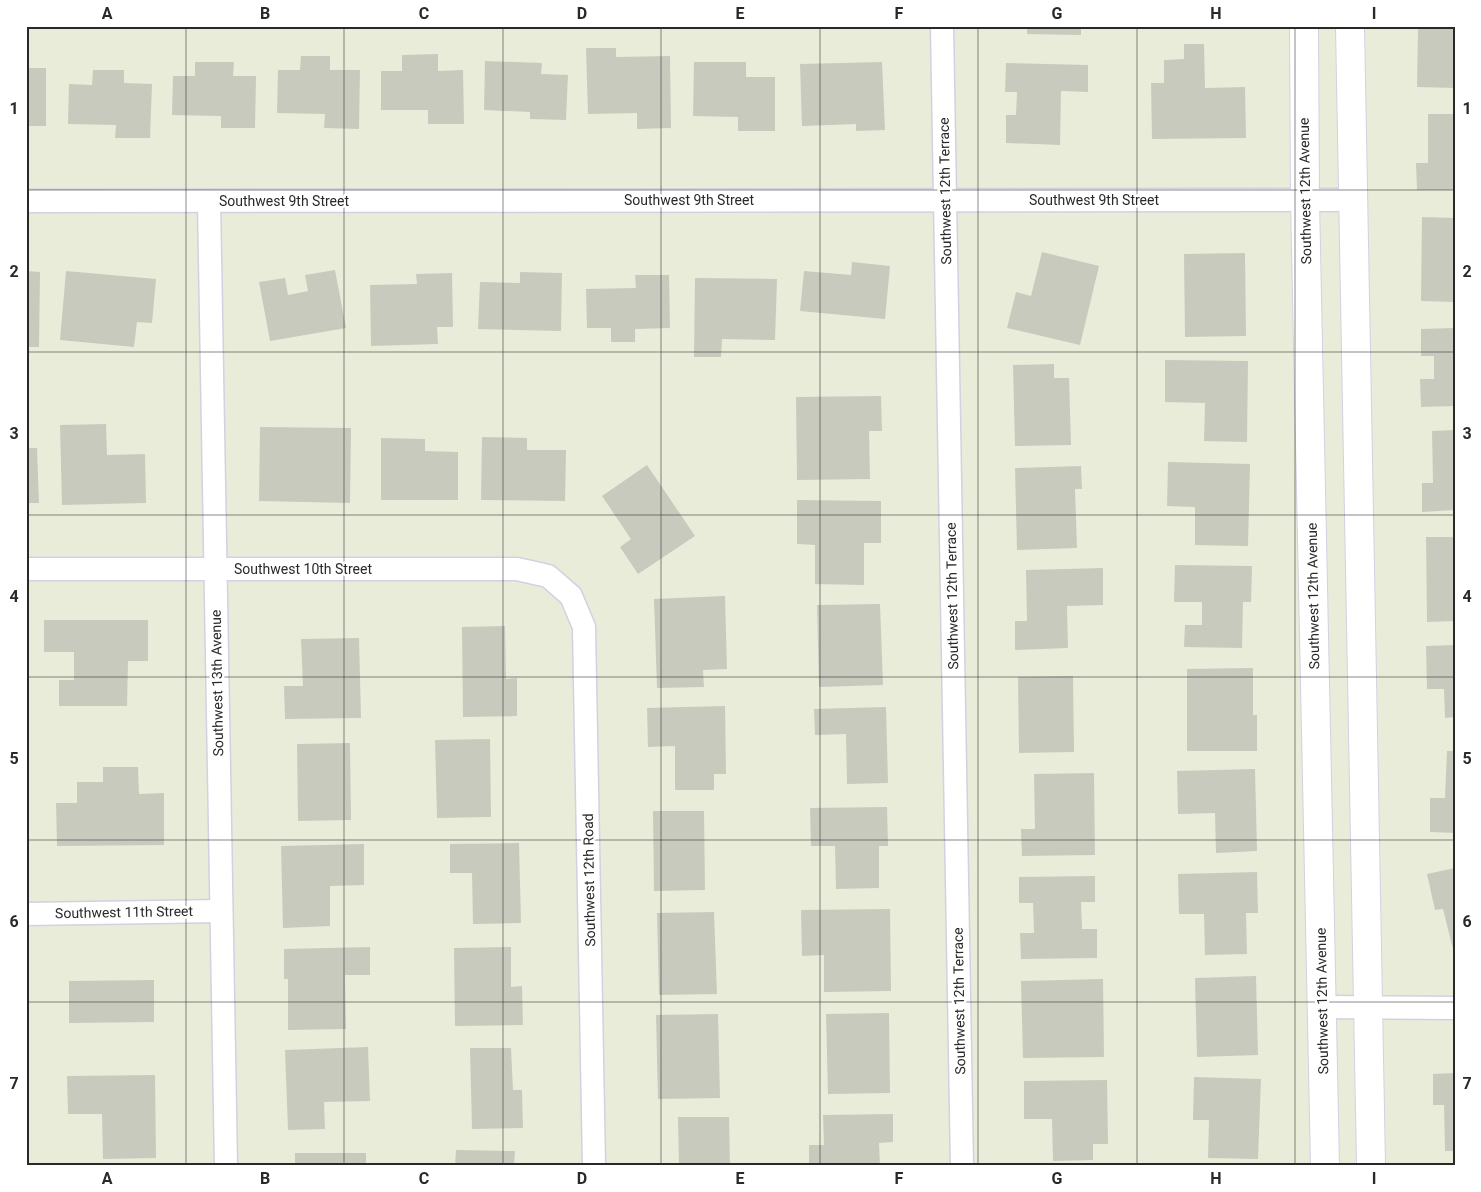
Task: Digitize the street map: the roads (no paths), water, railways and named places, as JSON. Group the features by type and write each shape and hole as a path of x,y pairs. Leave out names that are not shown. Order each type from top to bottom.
{"street":[{"name":"Southwest 12th Terrace","path":"942,26 962,1166"},
{"name":"Southwest 12th Avenue","path":"1304,26 1305,200 1325,1166"},
{"path":"1350,26 1370,1166"},
{"name":"Southwest 9th Street","path":"26,201 1352,200"},
{"name":"Southwest 13th Avenue","path":"209,201 226,1166"},
{"name":"Southwest 10th Street","path":"26,569 517,568 548,576 571,596"},
{"name":"Southwest 12th Road","path":"571,596 584,627 594,1166"},
{"name":"Southwest 11th Street","path":"26,914 222,911"},
{"path":"1322,1007 1455,1008"}]}
